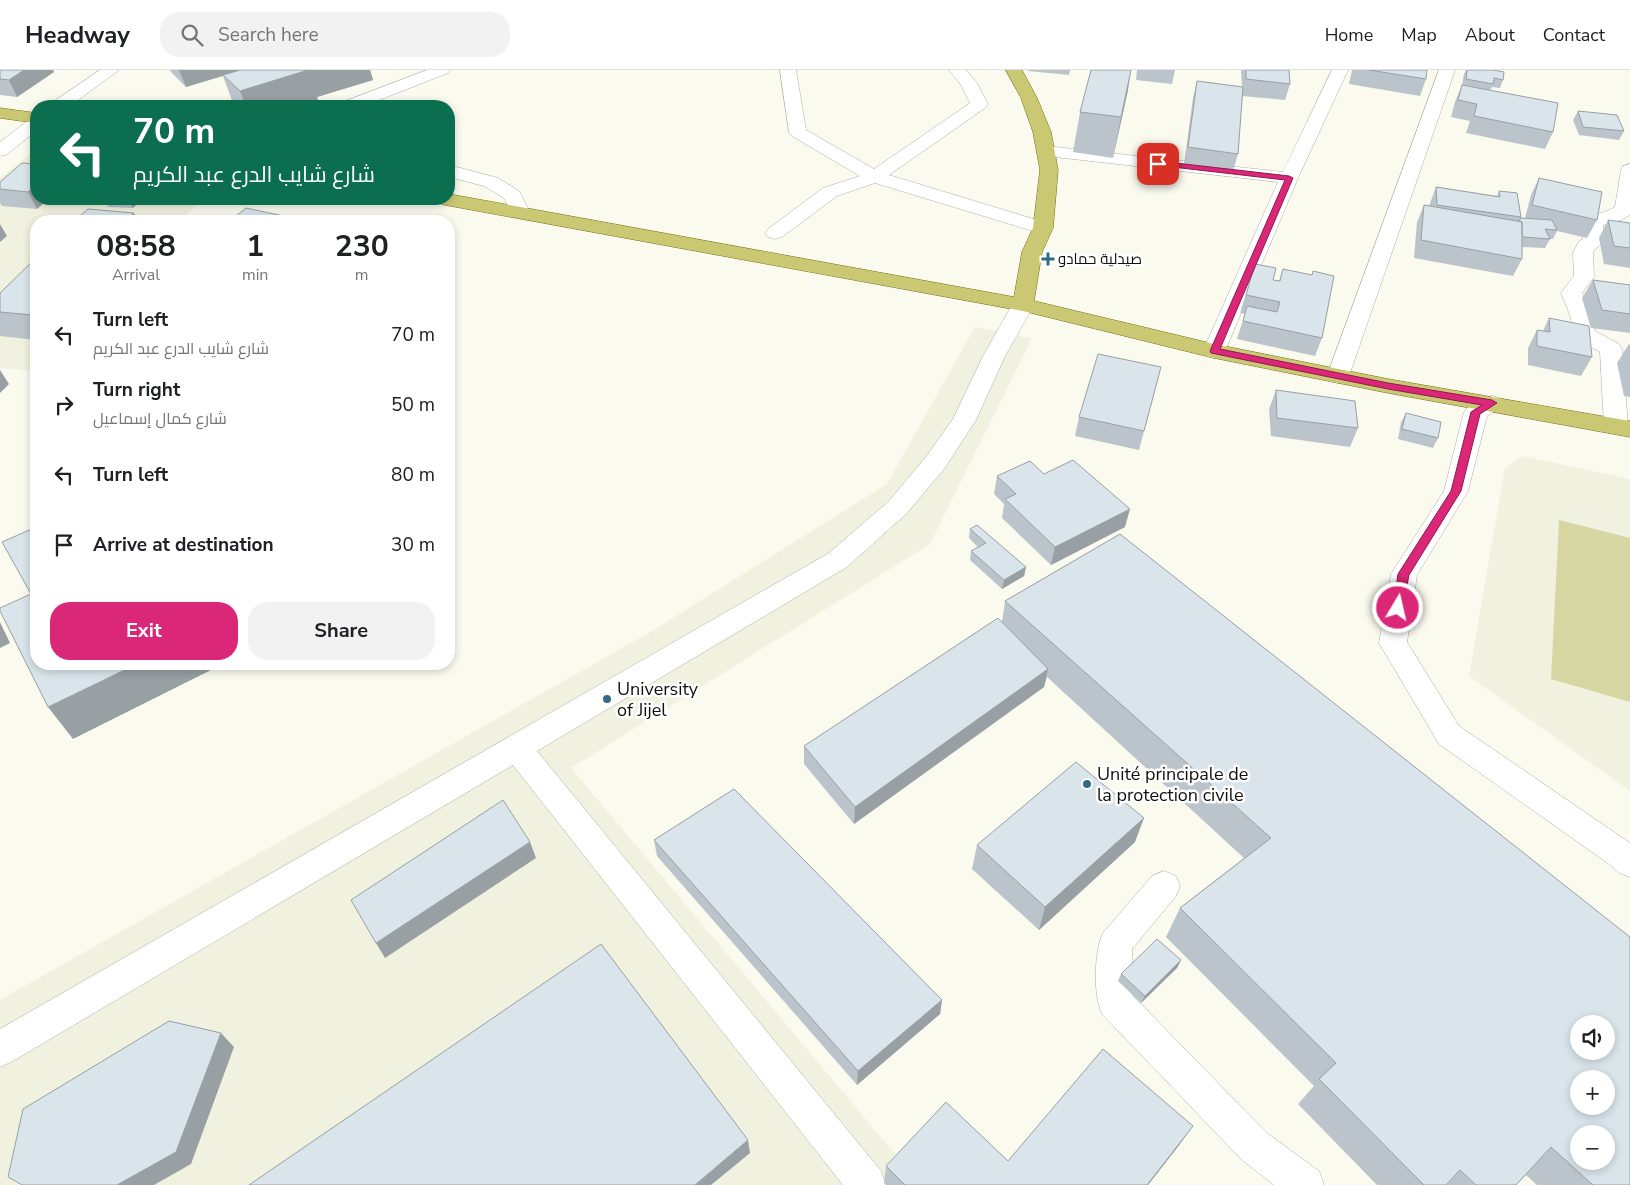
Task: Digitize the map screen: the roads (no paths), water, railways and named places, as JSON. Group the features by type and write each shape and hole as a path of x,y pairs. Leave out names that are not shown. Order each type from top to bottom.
{"main road":[{"path":"1014,70 1029,98 1042,132 1049,170 1043,228 1032,252 1023,305"},
{"path":"0,113 30,117"},
{"path":"455,201 1023,305 1214,351 1338,376 1623,428"}],"street":[{"path":"68,100 111,70"},
{"path":"366,100 442,70"},
{"path":"788,70 798,132 875,177 1043,228"},
{"path":"776,233 830,192 875,177 979,104 969,83 957,70"},
{"path":"1214,351 1289,178 1340,70"},
{"path":"1338,376 1447,70"},
{"path":"0,151 30,128"},
{"path":"1046,151 1289,178"},
{"path":"1623,428 1611,348 1585,334 1581,316 1571,293 1584,277 1583,253 1586,245 1593,242 1593,222 1614,216 1624,210 1630,170"},
{"path":"455,173 491,182 512,195 520,212"},
{"path":"0,1049 838,560 898,507 935,463 964,420 994,356 1023,305"},
{"path":"1492,403 1476,412 1456,491 1404,574 1393,643 1448,735 1620,854 1630,863"},
{"path":"517,748 867,1185"},
{"path":"1164,886 1115,944 1114,1002 1254,1146 1305,1185"}],"place":[{"name":"صيدلية حمادو","path":"1048,259"},
{"name":"University of Jijel","path":"607,699"},
{"name":"Unité principale de la protection civile","path":"1087,784"}]}
